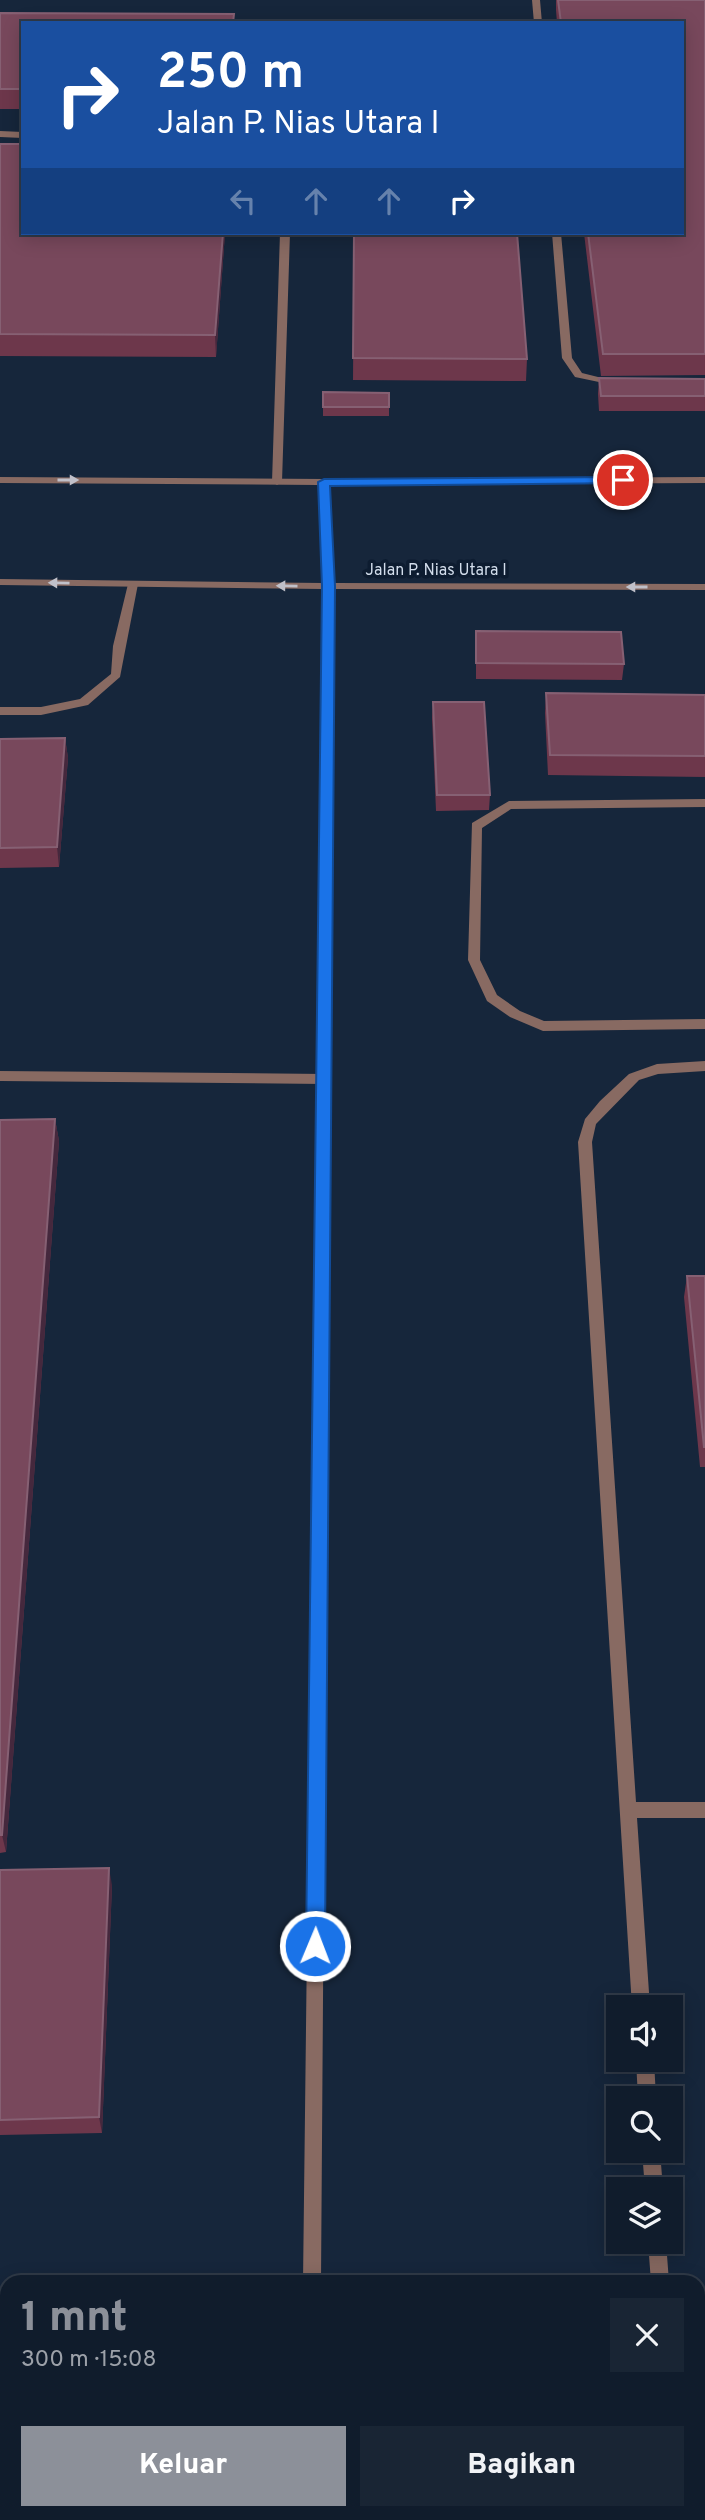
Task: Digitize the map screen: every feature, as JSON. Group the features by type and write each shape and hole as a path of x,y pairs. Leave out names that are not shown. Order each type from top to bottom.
{"street":[{"path":"536,0 538,21"},
{"path":"0,134 21,135"},
{"path":"277,482 285,235"},
{"path":"556,235 567,358 578,375 608,384 622,384"},
{"path":"0,480 705,480"},
{"path":"312,2275 325,1079 328,586 324,482"},
{"name":"Jalan P. Nias Utara I","path":"0,582 705,587"},
{"path":"0,711 41,712 84,702 116,675 119,646 134,584"},
{"path":"705,803 509,805 476,826 474,960 492,998 515,1014 543,1026 705,1024"},
{"path":"640,1995 584,1142 590,1122 634,1077 657,1069 705,1066"},
{"path":"0,1076 325,1079"},
{"path":"628,1810 705,1810"},
{"path":"658,2254 659,2275"}],"building":[{"path":"558,0 705,0 705,354 603,354 588,235 684,235 684,21 561,21"},
{"path":"0,13 234,14 233,21 21,21 21,89 0,89"},
{"path":"0,144 21,144 21,235 223,235 215,335 0,334"},
{"path":"354,235 517,235 527,359 353,358"},
{"path":"599,378 705,379 705,396 601,396"},
{"path":"323,392 389,393 389,407 323,407"},
{"path":"476,631 621,632 624,664 476,663"},
{"path":"546,693 705,695 705,756 550,755"},
{"path":"433,702 484,702 490,795 437,795"},
{"path":"65,738 57,847 0,848 0,739"},
{"path":"55,1119 2,1835 0,1835 0,1120"},
{"path":"687,1276 705,1276 705,1447 704,1447"},
{"path":"109,1868 99,2117 0,2120 0,1870"}],"route":[{"path":"315,1946 325,1079 328,586 324,482 623,480"}]}
